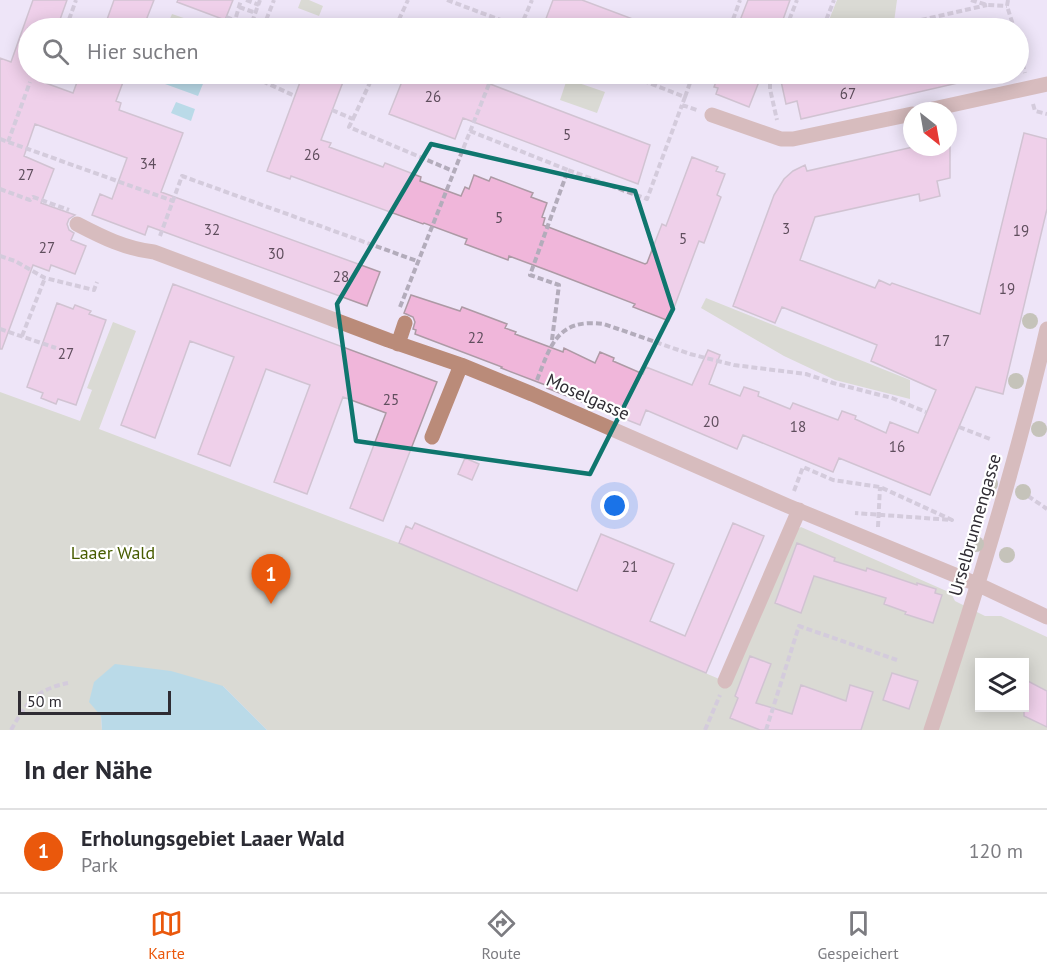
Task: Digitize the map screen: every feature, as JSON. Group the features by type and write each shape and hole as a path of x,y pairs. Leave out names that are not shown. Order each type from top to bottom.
{"street":[{"path":"957,104 1047,84"},
{"path":"712,115 781,138 806,137 903,116"},
{"name":"Moselgasse","path":"76,218 104,238 136,250 154,252 393,342 461,365 532,394 979,585 1047,617"},
{"path":"393,342 405,323"},
{"name":"Urselbrunnengasse","path":"931,730 979,585 1041,383 1047,329"},
{"path":"432,437 461,365"},
{"path":"725,681 799,510"}],"path":[{"path":"70,18 76,0"},
{"path":"236,17 241,0"},
{"path":"246,0 260,2 254,18"},
{"path":"267,18 274,0"},
{"path":"400,18 408,0"},
{"path":"447,0 495,18"},
{"path":"523,18 532,0"},
{"path":"734,18 740,0"},
{"path":"790,18 797,0"},
{"path":"827,18 834,0"},
{"path":"971,0 987,5 1007,6"},
{"path":"1008,0 1007,6 1011,18"},
{"path":"930,18 987,5"},
{"path":"239,7 256,13"},
{"path":"8,142 29,84"},
{"path":"269,84 295,96"},
{"path":"369,84 349,126 453,171"},
{"path":"393,342 417,261 489,84"},
{"path":"652,84 685,97"},
{"path":"470,131 647,199 690,84"},
{"path":"771,84 781,138"},
{"path":"682,105 712,115"},
{"path":"332,110 352,119"},
{"path":"0,139 173,201"},
{"path":"532,394 552,341 559,285 530,275 568,170"},
{"path":"154,252 182,176 417,261"},
{"path":"0,189 30,200 33,197 76,218"},
{"path":"0,256 15,261 45,278 94,290 97,282"},
{"path":"22,336 45,278"},
{"path":"552,341 572,326 593,322 604,324 690,354 734,365 806,374 892,398 926,412"},
{"path":"0,329 56,348"},
{"path":"959,427 990,439"},
{"path":"795,488 803,467 833,480 880,487 952,520 851,513"},
{"path":"878,528 880,487"},
{"path":"1028,496 1047,508"},
{"path":"766,730 799,626 897,660"},
{"path":"705,730 725,681"},
{"path":"11,730 34,696 49,687 68,683"}],"highlighted area":[{"path":"431,144 635,191 673,309 590,474 356,441 337,304"}],"green space":[{"path":"301,0 309,0 323,6 319,16 298,8"},
{"path":"837,0 897,0 895,18 830,18"},
{"path":"172,14 184,18 170,18"},
{"path":"565,84 582,84 605,92 597,113 560,100"},
{"path":"706,298 910,380 910,399 835,380 784,356 701,308"},
{"name":"Laaer Wald","path":"113,322 136,331 99,429 399,543 731,684 793,532 801,527 951,593 955,601 985,616 1001,616 1047,637 1047,730 267,730 223,686 101,716 102,730 0,730 0,392 80,421 92,390 87,388"}],"water":[{"path":"165,84 203,84 198,96"},
{"path":"176,102 195,109 191,121 171,113"},
{"path":"115,664 171,671 223,686 267,730 102,730 101,716 89,702 94,682"}],"building":[{"path":"33,0 67,0 61,18 27,18"},
{"path":"114,0 154,0 147,18 108,18"},
{"path":"178,0 233,0 226,18 220,18 177,2"},
{"path":"553,0 582,0 630,18 546,18"},
{"path":"748,0 790,0 784,18 741,18"},
{"path":"18,42 18,84 48,84 73,93 76,84 122,84 116,101 121,103 119,110 183,133 161,192 380,272 367,306 148,226 145,235 92,215 100,194 112,199 127,158 35,124 24,156 54,169 41,203 75,215 69,219 67,224 69,230 74,233 71,240 86,246 75,274 51,265 49,271 33,265 2,349 0,349 0,58 11,62"},
{"path":"299,84 342,84 321,140 331,143 329,147 383,167 385,163 421,177 420,181 461,196 465,187 469,189 474,175 489,181 491,177 533,193 531,197 547,203 542,217 545,218 543,225 645,264 662,224 666,226 692,157 718,167 716,171 725,174 717,195 721,197 704,243 699,241 669,321 633,307 635,304 552,272 509,256 508,260 465,244 467,239 291,176 290,179 267,171"},
{"path":"401,84 490,84 650,145 638,184 463,118 455,139 389,114"},
{"path":"715,84 758,84 749,107 716,94 718,88 714,87"},
{"path":"782,84 954,84 801,119 797,101 786,104"},
{"path":"1024,133 1047,139 1047,209 1003,394 976,387 930,495 839,458 833,472 743,435 737,449 646,410 640,425 547,388 548,386 502,367 415,334 413,317 404,313 411,295 460,311 462,307 507,324 505,328 516,332 515,334 563,352 564,348 595,363 600,352 614,358 613,361 643,374 646,367 692,385 708,350 720,355 709,384 740,396 744,387 759,392 758,396 790,409 793,403 838,420 842,411 886,433 890,422 918,433 936,390 871,361 877,345 782,307 775,323 733,306 774,195 784,179 805,165 807,171 903,149 903,156 950,156 950,178 937,181 940,196 920,201 919,194 815,217 800,260 875,288 879,280 890,285 892,283 980,314"},
{"path":"173,284 437,382 383,521 350,508 386,413 343,397 307,494 274,482 310,385 266,369 230,466 198,454 234,357 190,341 155,438 121,425"},
{"path":"57,303 73,309 75,305 91,311 89,314 106,320 76,405 58,399 56,404 41,398 43,393 27,387"},
{"path":"465,458 479,464 472,480 458,474"},
{"path":"415,523 577,591 601,534 674,564 650,621 685,636 733,523 764,536 706,673 399,543 406,526 412,529"},
{"path":"797,543 835,558 834,561 866,571 867,568 936,589 935,593 942,595 933,623 884,604 886,598 814,576 801,613 775,603"},
{"path":"750,656 771,664 756,703 792,714 801,685 846,701 850,685 873,692 861,730 760,730 730,718 738,698 735,696"},
{"path":"892,673 918,681 909,709 883,700"},
{"path":"1029,682 1047,691 1047,727 1024,716 1024,712 1029,712"}],"place":[{"name":"Erholungsgebiet Laaer Wald","path":"271,604"}]}
